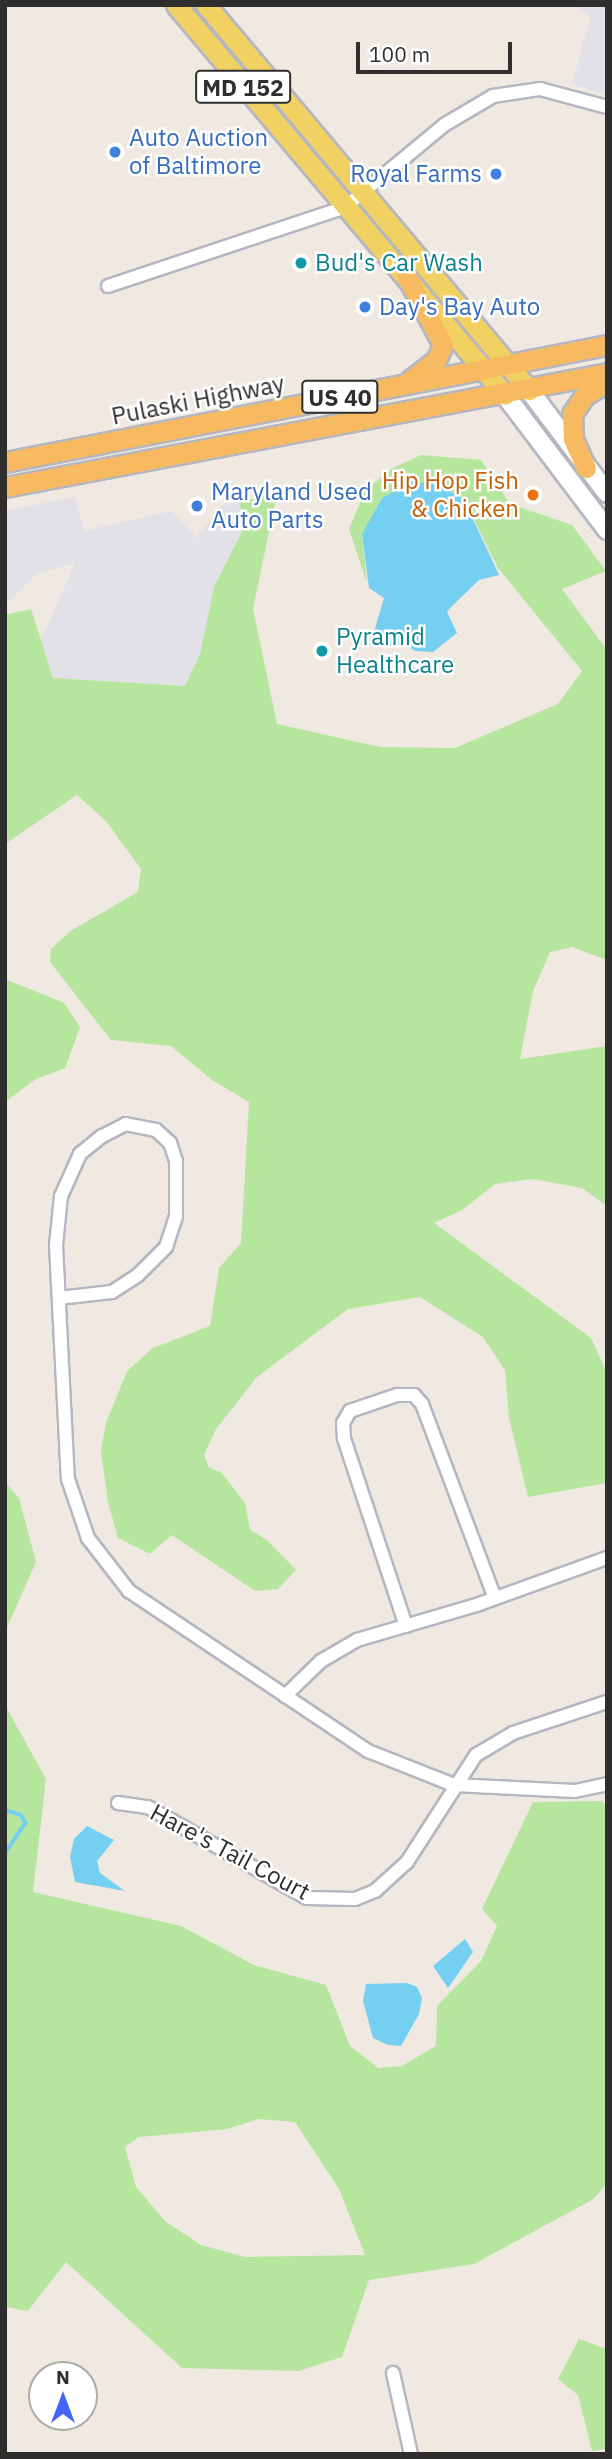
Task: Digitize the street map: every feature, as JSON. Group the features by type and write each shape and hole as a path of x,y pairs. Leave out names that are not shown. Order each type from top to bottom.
{"highway":[{"path":"405,384 436,360 443,345 407,277"},
{"name":"Pulaski Highway","path":"5,462 607,345"},
{"name":"Pulaski Highway","path":"5,487 505,396 607,373"},
{"path":"586,468 573,439 572,414 585,395 607,382"},
{"path":"195,425 201,452"}],"main road":[{"name":"MD 152","path":"176,5 485,369 607,530"},
{"name":"MD 152","path":"206,5 509,364 607,494"}],"street":[{"path":"107,286 345,206 444,125 494,96 540,89 607,107"},
{"path":"59,1298 112,1292 138,1275 166,1247 176,1216 176,1160 170,1143 156,1130 126,1125 80,1154 61,1196 56,1245 68,1479 88,1538 129,1591 368,1751 454,1785 575,1791 607,1784"},
{"path":"406,1626 343,1430 350,1411 397,1395 414,1395 422,1404 495,1598"},
{"path":"285,1696 321,1661 357,1640 495,1598 607,1558"},
{"name":"Hare's Tail Court","path":"118,1803 148,1807 288,1889 328,1901 355,1899 392,1879 476,1755 513,1733 607,1702"},
{"path":"393,2373 411,2454"}],"shaded area":[{"path":"571,5 607,5 607,95 572,84 591,17"},
{"path":"75,497 84,531 172,511 196,538 222,506 240,502 242,532 214,587 200,654 185,686 53,678 41,641 75,563 37,574 5,604 5,511"}],"green space":[{"path":"421,455 481,460 510,504 572,525 606,571 562,589 607,650 607,960 572,947 550,952 533,991 520,1059 607,1046 607,1206 582,1188 533,1179 495,1184 462,1210 434,1223 591,1338 607,1373 607,1483 528,1497 509,1418 505,1370 483,1337 420,1297 348,1309 257,1377 216,1429 204,1455 209,1468 221,1472 245,1503 250,1530 267,1540 296,1570 278,1589 255,1591 172,1535 150,1554 118,1538 108,1502 101,1451 106,1423 127,1371 153,1348 210,1326 219,1268 241,1243 249,1102 212,1080 171,1046 111,1040 50,962 51,949 72,930 138,892 141,869 106,821 77,795 5,844 5,615 31,609 53,678 185,686 200,654 214,587 242,532 240,502 277,493 253,609 277,724 380,747 455,748 558,704 582,671 498,568 463,498 362,534 367,583 349,529 365,491 391,469"},
{"path":"5,979 64,1003 80,1027 65,1068 36,1079 5,1102"},
{"path":"5,1482 19,1498 36,1562 5,1632"},
{"path":"5,1705 46,1779 33,1892 181,1926 254,1965 326,1985 350,2046 378,2068 402,2066 436,2046 437,2006 481,1961 497,1926 482,1909 533,1802 602,1801 607,1808 607,2184 592,2200 474,2264 369,2280 342,2357 299,2371 182,2368 66,2262 28,2311 5,2307","holes":["258,2119 295,2122 339,2189 365,2255 245,2257 201,2245 165,2221 136,2187 125,2147 139,2137 227,2129"]},
{"path":"579,2339 607,2349 607,2449 592,2451 578,2395 558,2379"}],"water":[{"path":"413,481 437,485 463,498 499,575 479,580 452,606 447,612 457,633 433,652 416,651 400,643 397,647 380,645 373,635 384,598 369,588 362,534 382,498"},
{"path":"87,1826 114,1840 97,1861 100,1873 125,1891 75,1882 70,1857 74,1839"},
{"path":"465,1939 473,1952 448,1988 433,1966"},
{"path":"407,1983 417,1987 422,1998 419,2014 401,2046 388,2045 373,2038 363,2001 366,1984"}],"waterway":[{"path":"5,1810 21,1815 26,1823 5,1854"}],"place":[{"name":"Auto Auction of Baltimore","path":"115,152"},
{"name":"Royal Farms","path":"496,174"},
{"name":"Bud's Car Wash","path":"301,263"},
{"name":"Day's Bay Auto","path":"365,307"},
{"name":"Hip Hop Fish & Chicken","path":"533,495"},
{"name":"Maryland Used Auto Parts","path":"197,506"},
{"name":"Pyramid Healthcare","path":"322,651"}]}
